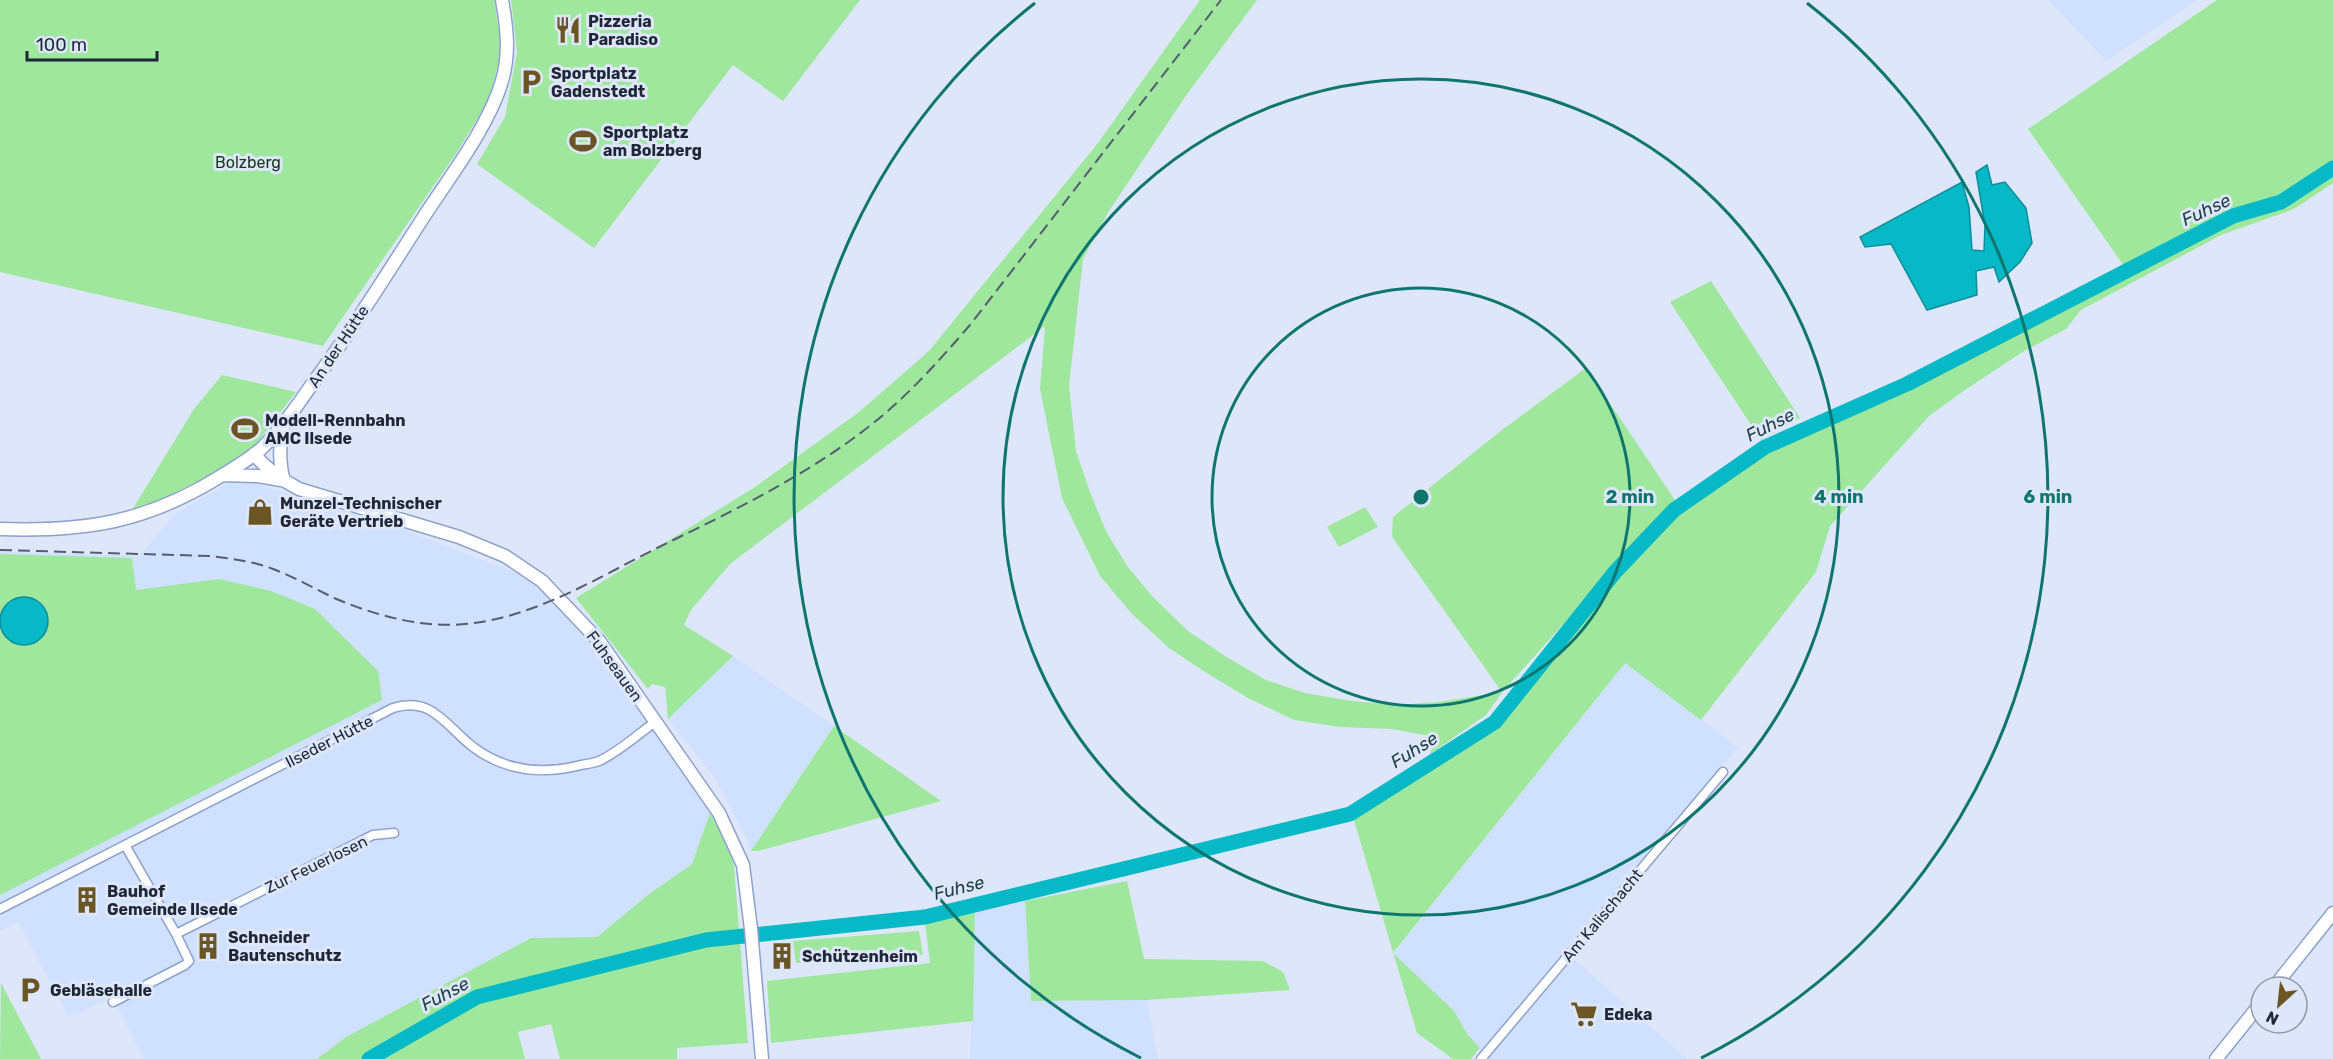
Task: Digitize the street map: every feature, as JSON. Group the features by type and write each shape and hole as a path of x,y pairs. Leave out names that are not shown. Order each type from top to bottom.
{"street":[{"name":"An der Hütte","path":"0,529 76,528 130,518 164,507 222,476 254,454 284,421 340,346 465,152 494,102 508,57 502,0"},
{"path":"222,476 258,476 284,481 279,465 278,449 284,421"},
{"name":"Fuhseauen","path":"254,454 284,481 299,489 483,545 522,566 542,581 600,642 719,813 743,865 762,1059"},
{"name":"Ilseder Hütte","path":"0,909 393,708 408,703 427,707 474,747 501,764 545,771 565,770 598,761 655,722"},
{"name":"Am Kalischacht","path":"1481,1059 1723,772"},
{"name":"Zur Feuerlosen","path":"176,934 373,835 394,832"},
{"path":"113,1002 189,961 125,845"},
{"path":"2284,975 2333,913"},
{"path":"2216,1059 2249,1018"}],"shaded area":[{"path":"2048,0 2197,0 2106,61"},
{"path":"228,483 252,483 396,527 525,576 557,606 595,649 710,813 692,864 649,894 597,937 531,938 346,1037 317,1059 144,1059 113,997 69,1017 18,922 0,931 0,552 139,556 175,514"},
{"path":"733,656 834,726 751,851 714,777 668,719"},
{"path":"1625,663 1738,747 1564,950 1687,1059 1488,1059 1468,1035 1454,1011 1393,954"},
{"path":"1025,901 1031,1001 1147,1000 1158,1059 970,1059 975,912"}],"green space":[{"name":"Bolzberg","path":"0,0 494,0 502,50 489,100 457,152 323,346 0,272"},
{"name":"Sportplatz am Bolzberg","path":"511,0 860,0 783,101 733,65 594,248 477,164 505,117 517,52"},
{"path":"1200,0 1257,0 1185,97 1109,211 1083,259 1069,386 1076,451 1091,495 1107,533 1128,567 1152,596 1188,631 1225,656 1266,680 1305,693 1396,705 1439,702 1502,692 1392,537 1393,517 1502,430 1586,368 1675,500 1503,691 1486,715 1430,754 1435,737 1392,729 1340,727 1294,720 1248,698 1169,648 1132,614 1100,576 1062,498 1040,389 1045,326 730,564 691,610 684,625 733,656 668,719 665,687 652,684 648,689 576,598 755,487 859,412 929,351 1098,143"},
{"path":"2217,0 2333,0 2333,162 2276,199 2245,209 2176,244 2124,266 2028,129"},
{"path":"2333,173 2333,183 2294,209 2221,235 2081,310 2066,329 2024,351 1929,416 1830,526 1816,572 1701,720 1625,663 1393,953 1353,817 1496,725 1619,575 1673,518 1771,448 1922,384 2141,268 2242,219 2280,207"},
{"path":"1711,281 1800,418 1761,440 1670,302"},
{"path":"222,375 296,392 243,458 157,502 132,510 194,409"},
{"path":"1365,507 1378,527 1339,547 1327,527"},
{"path":"0,554 132,558 136,590 219,579 271,591 315,609 378,671 382,700 0,895"},
{"path":"834,726 941,801 751,851"},
{"path":"710,813 729,847 734,866 748,1043 677,1048 677,1059 560,1059 551,1024 518,1032 525,1059 317,1059 346,1037 531,938 597,937 649,894 692,864"},
{"path":"1127,881 1144,959 1263,961 1283,972 1290,990 1147,1000 1031,1001 1025,901"},
{"path":"975,912 973,1021 771,1043 767,981 930,963 925,923"},
{"path":"919,931 923,955 796,963 793,941"},
{"path":"1393,953 1454,1011 1468,1035 1480,1048 1471,1059 1453,1059 1417,1033"},
{"path":"1,983 41,1059 0,1059"}],"water":[{"path":"1987,165 1992,185 2005,182 2026,208 2032,243 2020,262 1999,282 1994,267 1976,271 1977,295 1927,310 1891,244 1865,247 1860,237 1962,182 1969,207 1972,250 1984,251 1985,225 1976,172"},
{"path":"24,597 41,604 48,621 41,638 24,645 7,638 0,621 7,604"}],"waterway":[{"name":"Fuhse","path":"369,1059 477,997 706,940 925,917 1350,814 1495,722 1615,572 1674,510 1765,447 1907,384 2233,216 2281,202 2333,168"}],"railway":[{"path":"0,550 211,556 242,561 273,569 334,598 369,611 393,618 430,624 461,624 491,620 549,602 740,507 792,478 843,446 895,404 934,366 970,325 1221,0"}],"place":[{"name":"Pizzeria Paradiso","path":"568,30"},
{"name":"Sportplatz Gadenstedt","path":"531,82"},
{"name":"Sportplatz am Bolzberg","path":"583,141"},
{"name":"Modell-Rennbahn AMC Ilsede","path":"245,429"},
{"name":"Munzel-Technischer Geräte Vertrieb","path":"260,512"},
{"name":"Bauhof Gemeinde Ilsede","path":"87,900"},
{"name":"Schneider Bautenschutz","path":"208,946"},
{"name":"Schützenheim","path":"782,956"},
{"name":"Gebläsehalle","path":"30,990"},
{"name":"Edeka","path":"1584,1014"}]}
